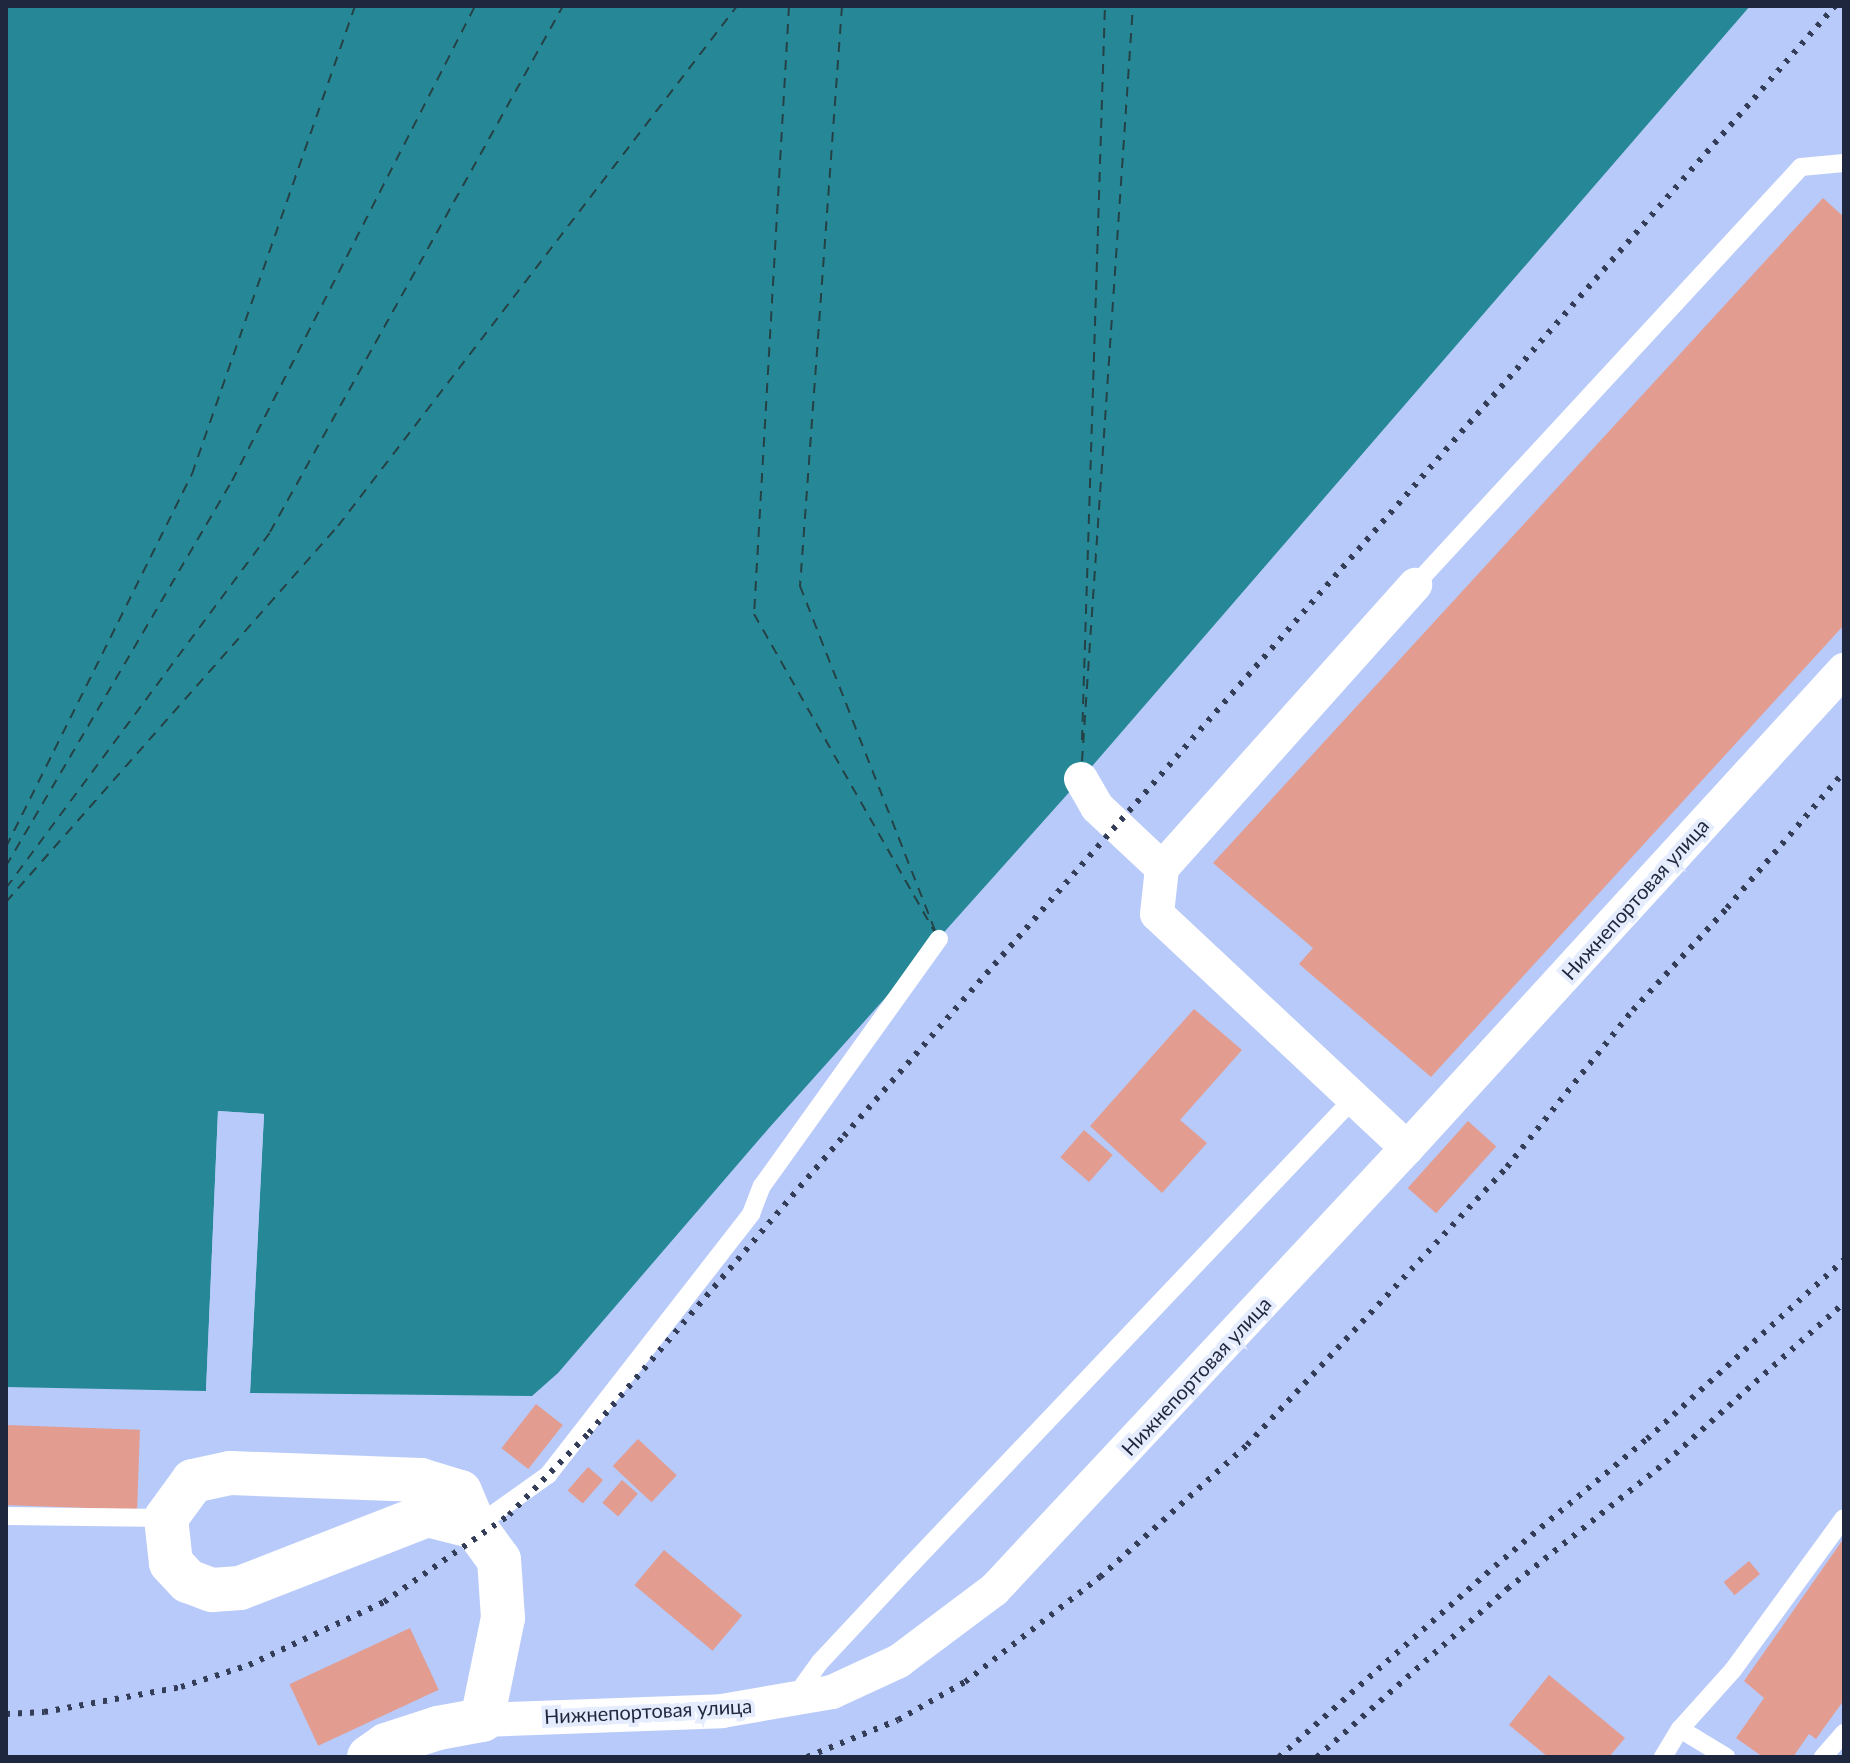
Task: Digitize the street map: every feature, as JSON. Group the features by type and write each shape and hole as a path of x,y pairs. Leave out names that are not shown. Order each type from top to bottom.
{"street":[{"path":"1407,1148 1157,914 1162,868 1415,585"},
{"name":"Нижнепортовая улица","path":"369,1757 386,1745 425,1732 482,1720 722,1711 792,1702 832,1692 899,1661 994,1590 1407,1148 1844,670"},
{"path":"1081,779 1097,807 1162,868"},
{"path":"475,1527 427,1515 240,1588 212,1590 188,1581 171,1563 166,1518 193,1481 230,1473 421,1480 460,1492 475,1527 499,1560 503,1618 482,1720"}],"lane":[{"path":"1415,585 1801,167 1844,163"},
{"path":"475,1527 548,1475 751,1214 762,1186 939,939"},
{"path":"792,1702 820,1662 1354,1098"},
{"path":"6,1516 166,1518"},
{"path":"1663,1757 1680,1729 1733,1670 1844,1518"},
{"path":"1680,1729 1726,1757"},
{"path":"1823,1757 1844,1733"}],"shaded area":[{"path":"6,6 1750,6 1081,779 769,1128 558,1373 532,1396 250,1393 264,1114 218,1111 206,1391 6,1387"}],"pier":[{"path":"218,1111 264,1114 250,1393 246,1393 259,1118 221,1115 210,1392 206,1391"}],"building":[{"path":"1823,198 1844,217 1844,625 1431,1077 1299,964 1313,948 1213,863"},
{"path":"1194,1009 1242,1050 1180,1120 1207,1143 1162,1193 1090,1126"},
{"path":"1468,1121 1496,1146 1436,1213 1408,1188"},
{"path":"1084,1130 1113,1155 1089,1182 1060,1157"},
{"path":"536,1404 563,1425 528,1469 502,1448"},
{"path":"6,1425 140,1430 137,1510 6,1505"},
{"path":"638,1439 677,1475 652,1502 613,1466"},
{"path":"588,1467 603,1480 583,1504 568,1490"},
{"path":"622,1480 638,1494 618,1516 602,1503"},
{"path":"1844,1538 1844,1700 1816,1739 1809,1734 1793,1757 1763,1757 1736,1738 1764,1698 1744,1681"},
{"path":"664,1550 742,1616 713,1651 634,1585"},
{"path":"1749,1561 1760,1574 1735,1595 1724,1582"},
{"path":"410,1628 439,1690 318,1746 289,1684"},
{"path":"1549,1675 1625,1738 1609,1757 1548,1757 1509,1725"}],"ferry route":[{"path":"6,847 192,474 355,6"},
{"path":"6,866 232,481 475,6"},
{"path":"6,888 270,532 563,6"},
{"path":"6,902 338,526 737,6"},
{"path":"789,6 754,614 934,931"},
{"path":"842,6 800,586 935,930"},
{"path":"1082,740 1105,6"},
{"path":"1082,761 1133,6"}],"railway":[{"path":"6,1714 44,1712 181,1687 249,1665 384,1602 509,1515 589,1433 844,1136 1835,6"},
{"path":"807,1757 898,1720 965,1682 1100,1577 1247,1445 1507,1167 1633,1010 1727,908 1844,772"},
{"path":"1279,1757 1495,1566 1647,1439 1844,1260"},
{"path":"1317,1757 1507,1589 1666,1462 1844,1303"}]}
